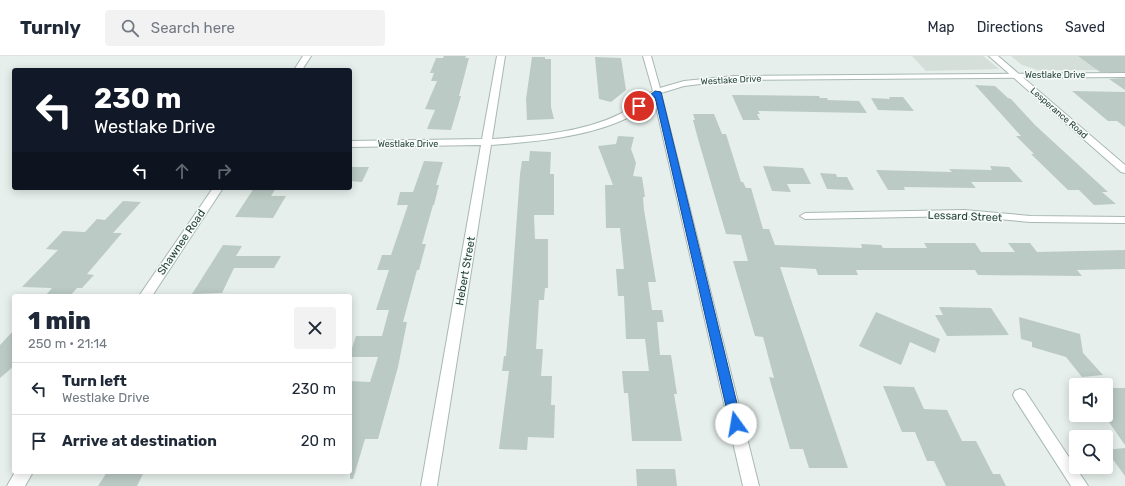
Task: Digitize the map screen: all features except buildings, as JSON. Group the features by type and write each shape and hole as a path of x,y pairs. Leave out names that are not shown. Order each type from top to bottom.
{"street":[{"path":"299,68 308,56"},
{"name":"Hebert Street","path":"429,486 501,56"},
{"path":"647,56 657,92 751,486"},
{"name":"Lesperance Road","path":"993,56 1125,170"},
{"name":"Westlake Drive","path":"352,144 449,145 564,133 601,124 630,112 657,92 682,83 734,78 1125,75"},
{"name":"Shawnee Road","path":"145,294 217,190"},
{"name":"Lessard Street","path":"805,216 964,213 1031,219 1125,220"},
{"path":"1020,396 1080,486"},
{"path":"15,486 24,474"}],"shaded area":[{"path":"912,56 983,56 999,69 926,71"},
{"path":"1011,56 1125,56 1125,70 1038,70 1022,65"}],"route":[{"path":"639,106 657,92 736,424"}]}
